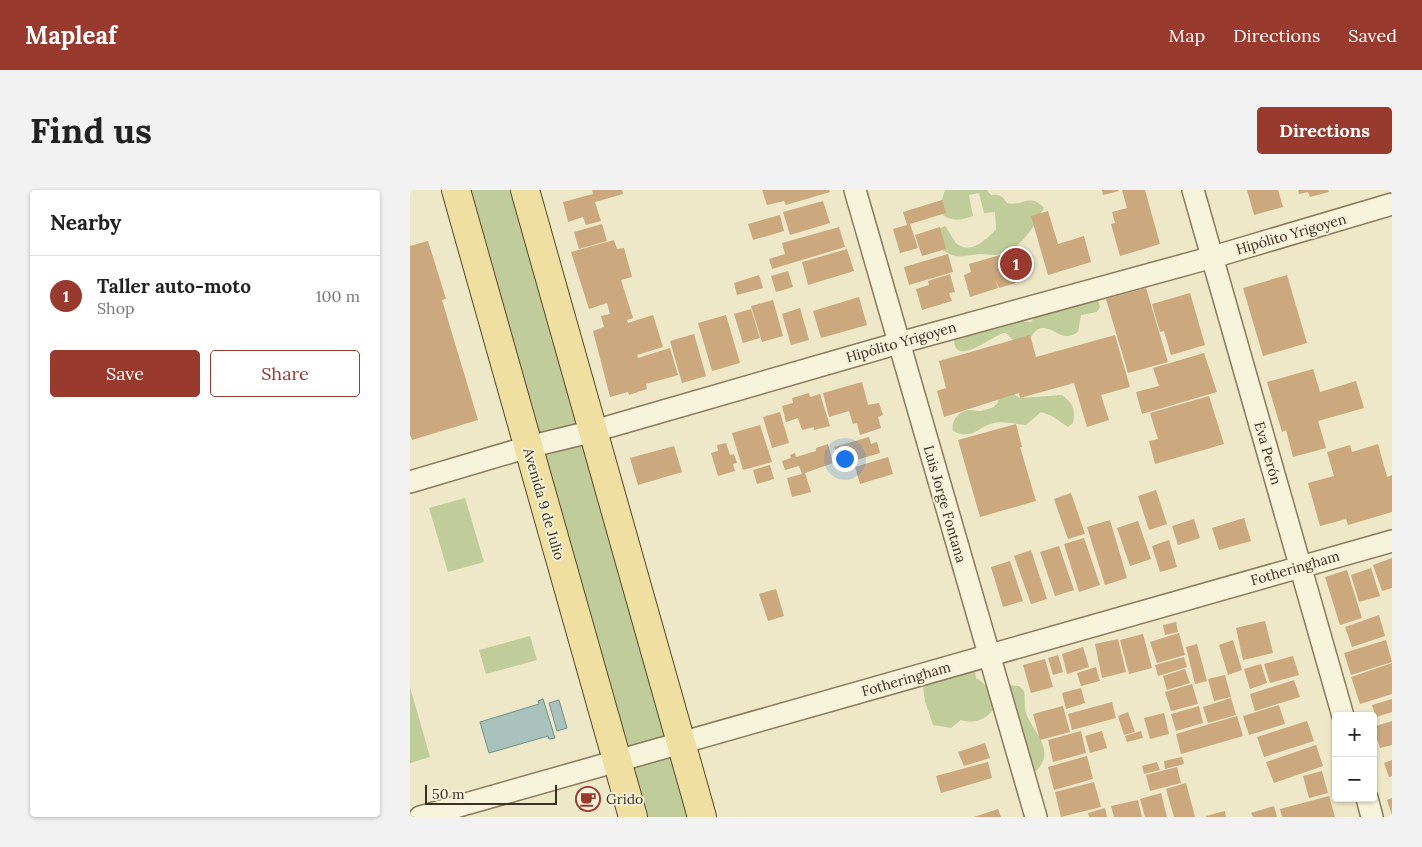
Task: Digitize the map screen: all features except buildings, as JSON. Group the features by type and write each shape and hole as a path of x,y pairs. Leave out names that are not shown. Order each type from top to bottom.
{"main road":[{"name":"Avenida 9 de Julio","path":"456,190 633,817"},
{"path":"525,190 702,817"}],"street":[{"name":"Luis Jorge Fontana","path":"855,190 1036,817"},
{"name":"Eva Perón","path":"1193,190 1342,712"},
{"name":"Hipólito Yrigoyen","path":"410,482 899,343 1213,257 1392,204"},
{"name":"Fotheringham","path":"420,817 1392,541"},
{"path":"1368,802 1372,817"}],"green space":[{"path":"466,190 516,190 693,817 644,817"},
{"path":"945,190 987,190 991,195 999,195 1007,203 1012,204 1030,200 1039,203 1044,208 1025,238 1012,249 995,255 955,256 939,248 939,229 945,226 956,243 961,247 972,247 978,245 996,229 995,212 984,213 979,193 969,195 973,216 958,220 950,219 943,215 941,203"},
{"path":"1088,295 1098,300 1100,307 1097,312 1081,315 1078,332 1073,335 1063,335 1041,328 1034,333 1027,343 1015,342 1006,333 1003,333 966,351 960,351 956,347 954,339 958,334 1017,321 1031,322 1038,314"},
{"path":"1002,381 1014,383 1015,395 1020,398 1062,395 1073,407 1073,423 1068,427 1052,416 1041,412 1026,425 998,422 965,435 953,431 954,420 961,413 968,410 981,411 994,407 998,402"},
{"path":"465,498 484,562 448,572 429,508"},
{"path":"530,636 537,660 486,674 479,650"},
{"path":"969,668 975,671 976,678 987,687 994,708 987,716 980,720 971,722 961,720 951,728 933,725 925,701 922,679"},
{"path":"1009,685 1019,686 1024,691 1026,715 1043,744 1044,757 1036,771 1027,771 1006,687"},
{"path":"410,687 430,757 410,763"}],"water":[{"path":"543,699 555,738 549,739 548,736 489,753 480,722 539,704 538,701"},
{"path":"559,700 567,728 557,731 549,703"}],"place":[{"name":"Taller auto-moto","path":"1016,264"},
{"name":"Grido","path":"588,799"}]}
